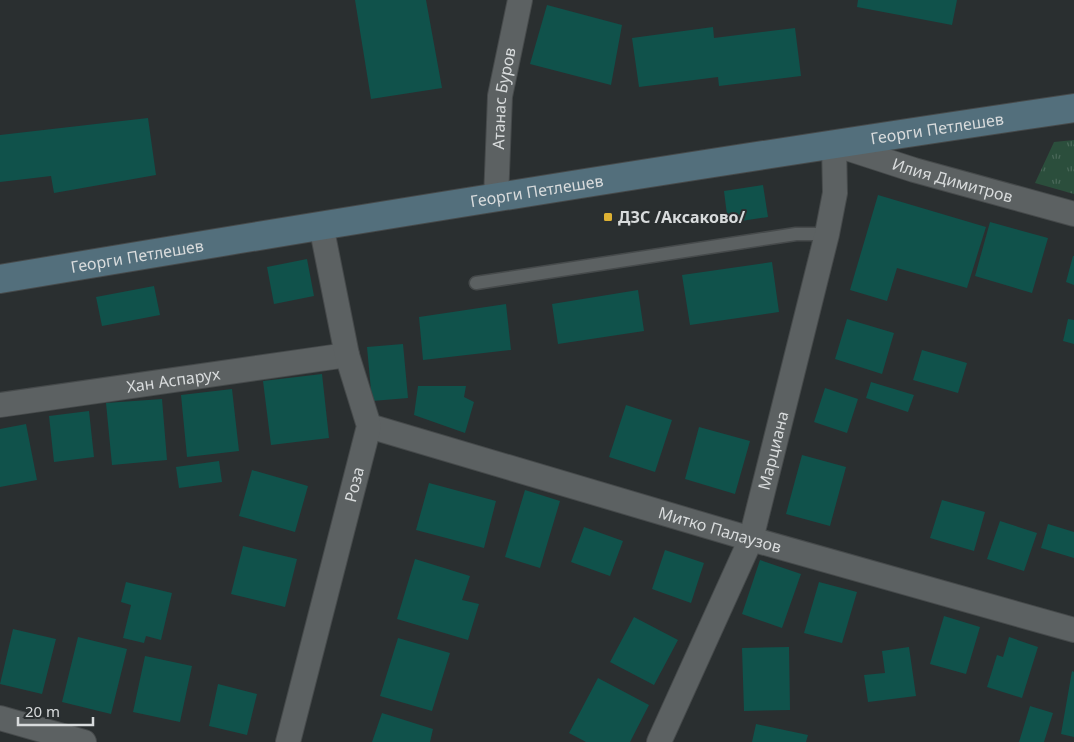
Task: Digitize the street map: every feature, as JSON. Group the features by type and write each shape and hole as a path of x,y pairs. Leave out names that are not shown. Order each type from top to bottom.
{"main road":[{"name":"Георги Петлешев","path":"0,279 391,213 496,199 834,144 1074,108"}],"street":[{"name":"Атанас Буров","path":"496,199 500,96 520,0"},
{"name":"Илия Димитров","path":"834,144 914,170 1074,214"},
{"name":"Марциана","path":"659,742 751,539 827,234 835,193 834,144"},
{"path":"320,225 347,356 368,426"},
{"name":"Хан Аспарух","path":"0,405 347,356"},
{"name":"Митко Палаузов","path":"368,426 751,539 1074,630"},
{"name":"Роза","path":"288,742 368,426"},
{"path":"0,718 84,742"}],"lane":[{"path":"476,283 787,236 827,234"}],"green space":[{"path":"1074,140 1074,194 1035,183 1054,142"}],"building":[{"path":"355,0 426,0 442,88 371,99"},
{"path":"858,0 957,0 952,25 857,7"},
{"path":"547,5 622,25 611,85 530,64"},
{"path":"713,27 714,38 795,28 801,76 719,86 718,77 639,87 632,38"},
{"path":"148,118 156,175 54,193 51,176 0,182 0,135"},
{"path":"763,185 768,217 728,223 724,191"},
{"path":"878,195 986,227 967,288 897,268 887,301 850,290"},
{"path":"990,222 1048,238 1032,293 975,276"},
{"path":"1074,256 1074,285 1066,282"},
{"path":"307,259 314,296 274,304 267,267"},
{"path":"772,262 779,312 690,325 682,275"},
{"path":"154,286 160,315 102,326 96,297"},
{"path":"638,290 644,331 558,344 552,304"},
{"path":"506,304 511,350 423,360 419,317"},
{"path":"847,319 894,333 882,374 835,359"},
{"path":"1068,319 1074,320 1074,344 1063,341"},
{"path":"403,344 408,398 372,401 367,347"},
{"path":"922,350 967,363 958,393 913,380"},
{"path":"322,374 329,438 271,445 263,381"},
{"path":"871,382 914,395 908,412 866,398"},
{"path":"418,386 466,386 464,397 474,402 465,433 414,415"},
{"path":"825,388 858,399 847,433 814,422"},
{"path":"232,389 239,451 187,457 181,395"},
{"path":"162,399 167,460 112,465 106,403"},
{"path":"626,405 672,420 655,472 609,457"},
{"path":"89,411 94,457 54,462 49,416"},
{"path":"26,424 37,480 0,487 0,429"},
{"path":"699,427 750,441 735,494 685,479"},
{"path":"802,455 846,467 830,526 786,514"},
{"path":"219,461 222,482 179,488 176,467"},
{"path":"252,470 308,486 295,532 239,516"},
{"path":"429,483 496,501 484,548 416,530"},
{"path":"525,490 560,501 540,568 505,557"},
{"path":"942,500 985,512 974,551 930,538"},
{"path":"1000,521 1037,533 1024,571 987,559"},
{"path":"1048,524 1074,532 1074,558 1041,548"},
{"path":"584,527 623,541 610,576 571,562"},
{"path":"243,546 297,559 285,607 231,594"},
{"path":"665,550 704,563 691,603 652,589"},
{"path":"415,559 470,576 462,600 479,604 468,640 397,619"},
{"path":"760,560 801,574 782,628 742,614"},
{"path":"126,582 172,593 161,640 146,636 144,643 123,638 131,605 121,602"},
{"path":"819,582 857,592 842,643 804,633"},
{"path":"944,616 980,627 966,674 930,664"},
{"path":"634,617 678,640 654,685 610,662"},
{"path":"13,629 56,639 42,694 0,684"},
{"path":"78,637 127,649 111,714 62,702"},
{"path":"1009,637 1038,647 1022,698 987,687 997,655 1003,657"},
{"path":"398,638 450,653 432,711 380,696"},
{"path":"789,647 790,710 744,711 742,648"},
{"path":"909,647 916,696 868,702 864,675 885,673 882,651"},
{"path":"145,656 192,666 180,722 133,712"},
{"path":"1072,671 1074,672 1074,737 1061,734"},
{"path":"598,678 649,705 630,742 586,742 569,733"},
{"path":"218,684 257,694 247,735 209,726"},
{"path":"1030,706 1053,713 1044,742 1019,742"},
{"path":"382,713 433,729 430,742 372,742"},
{"path":"756,724 808,735 806,742 752,742"}],"place":[{"name":"ДЗС /Аксаково/","path":"608,217"}]}
